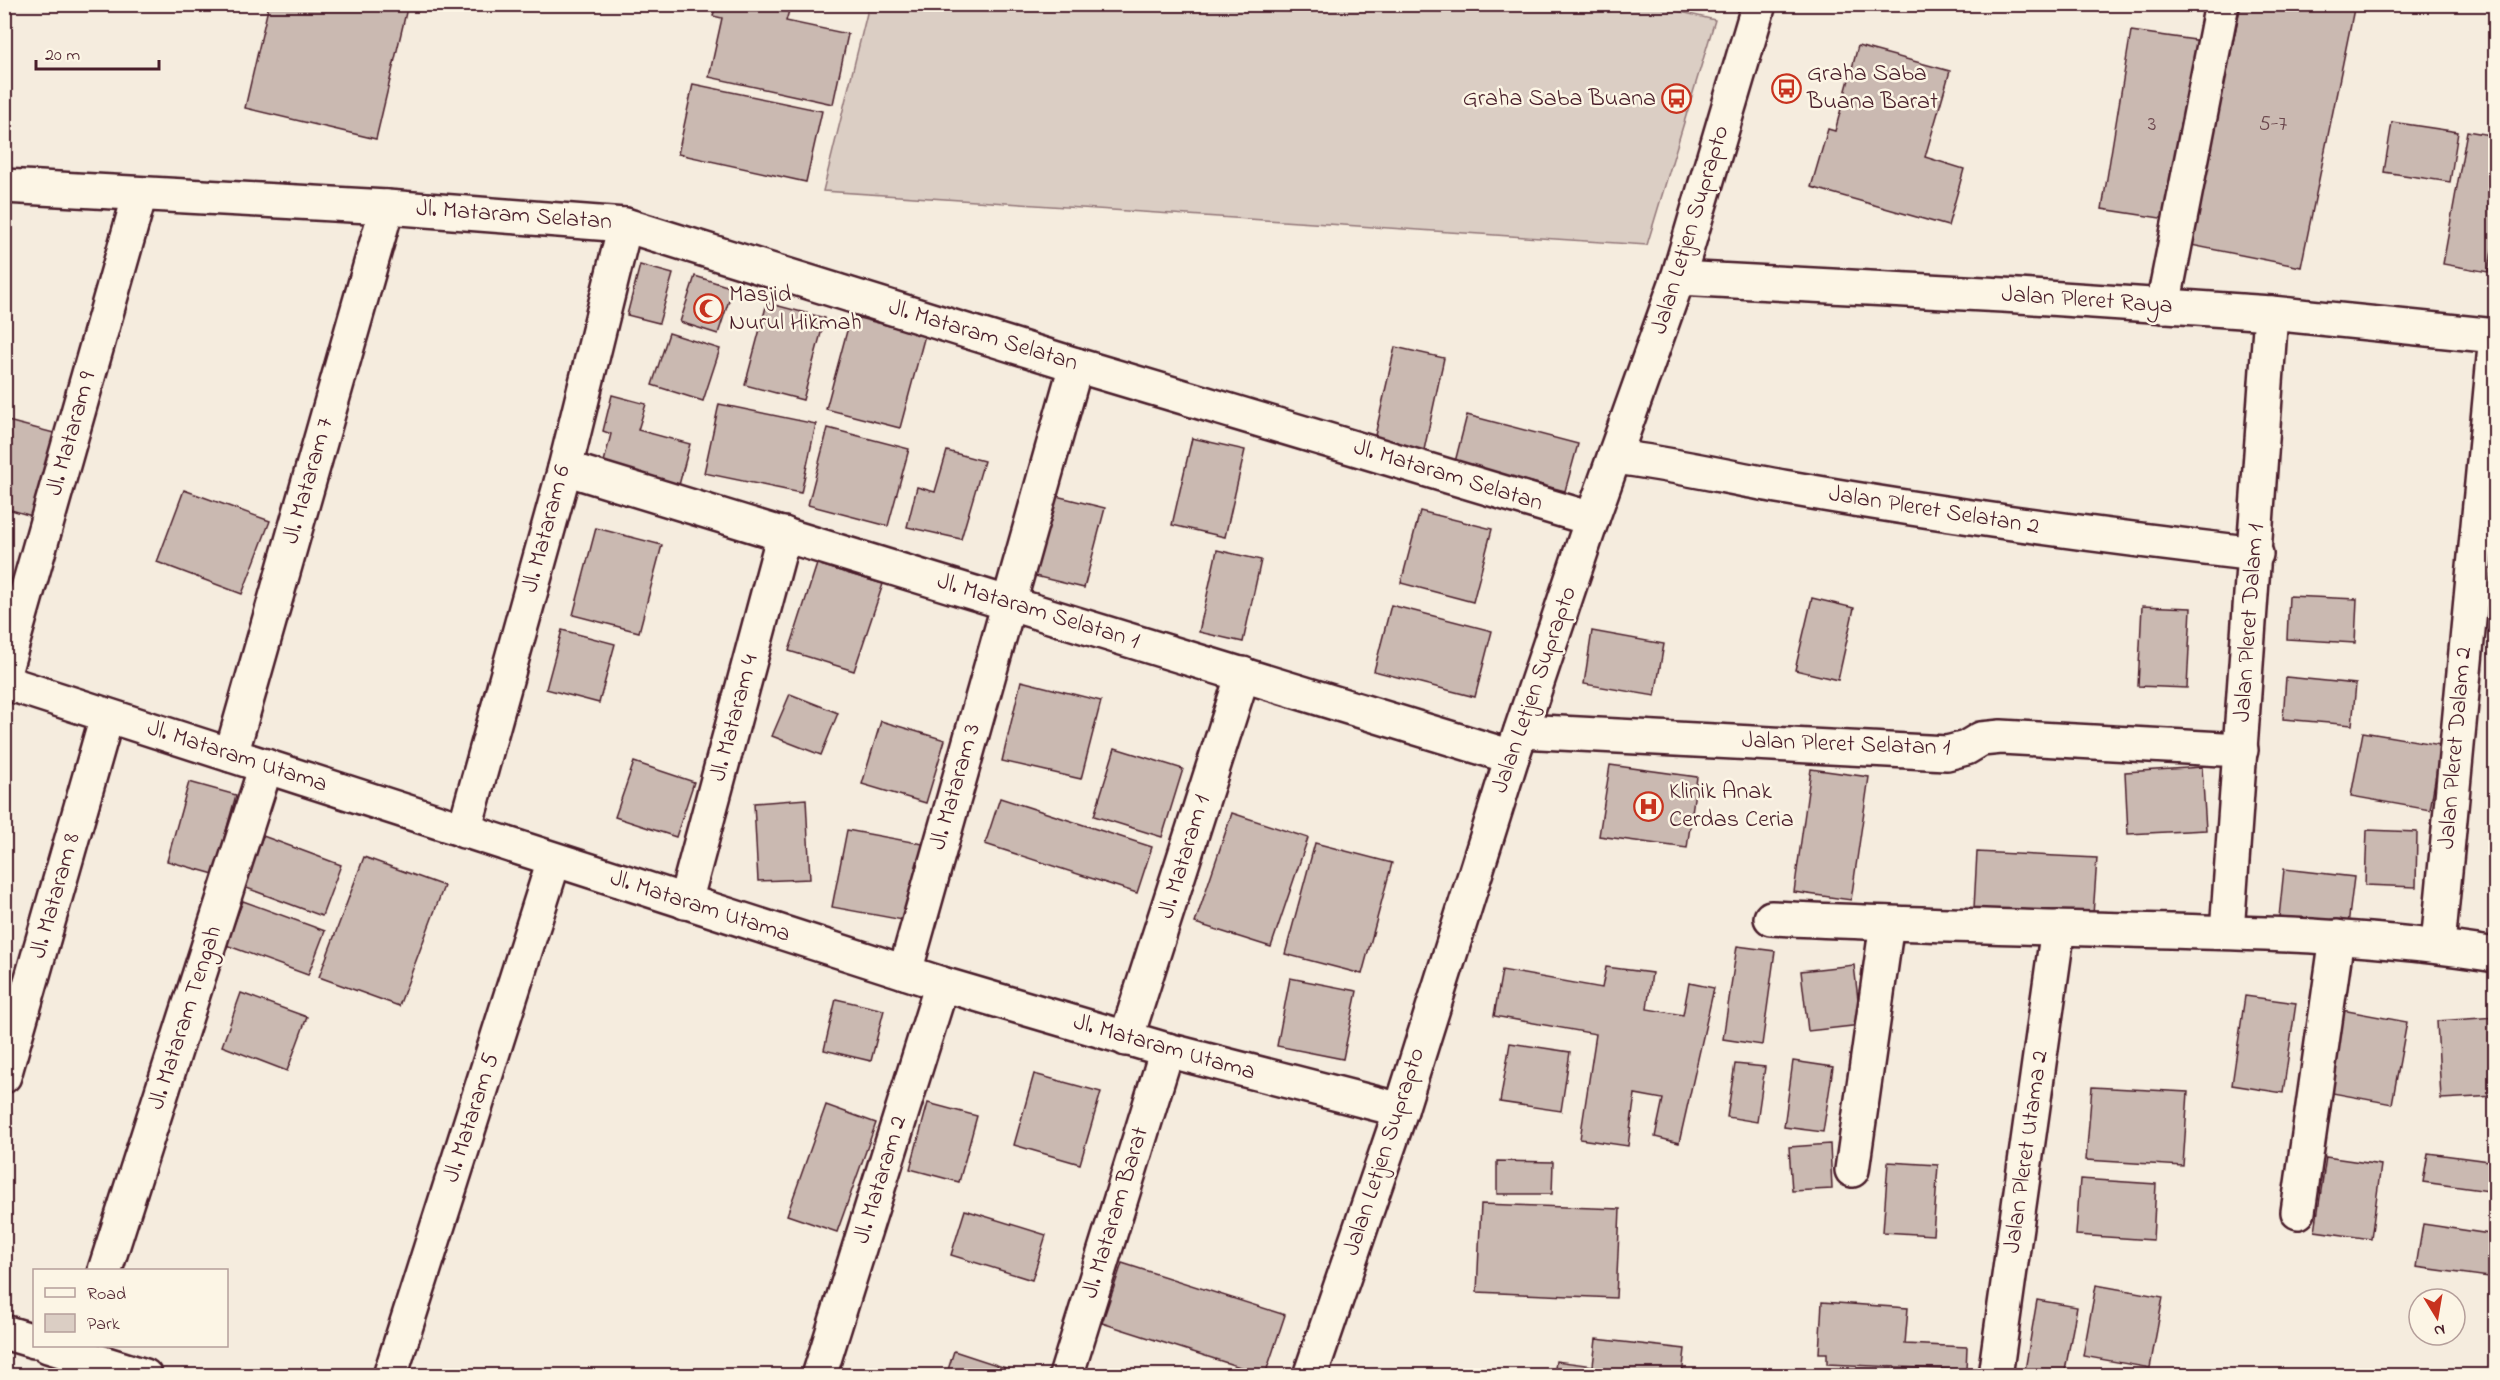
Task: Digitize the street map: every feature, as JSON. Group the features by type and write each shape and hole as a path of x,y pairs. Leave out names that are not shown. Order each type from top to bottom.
{"street":[{"name":"Jalan Letjen Suprapto","path":"1310,1376 1401,1110 1516,744 1592,519 1678,278 1759,4"},
{"path":"2163,306 2222,4"},
{"name":"Jl. Mataram Selatan","path":"4,186 387,207 625,225 1076,365 1592,519"},
{"name":"Jl. Mataram 9","path":"4,673 140,194"},
{"name":"Jl. Mataram 7","path":"231,755 387,207"},
{"name":"Jl. Mataram 6","path":"464,831 565,468 625,225"},
{"name":"Jalan Pleret Raya","path":"1678,278 2271,313 2496,336"},
{"name":"Jalan Pleret Dalam 1","path":"2227,932 2256,555 2271,313"},
{"name":"Jalan Pleret Dalam 2","path":"2438,945 2496,336"},
{"name":"Jl. Mataram 3","path":"904,972 1076,365"},
{"name":"Jalan Pleret Selatan 2","path":"1615,457 1664,463 1787,488 2048,529 2256,555"},
{"name":"Jl. Mataram Selatan 1","path":"565,468 1243,674 1516,744"},
{"name":"Jl. Mataram 4","path":"685,902 784,534"},
{"name":"Jl. Mataram 1","path":"1126,1039 1243,674"},
{"name":"Jl. Mataram Utama","path":"4,682 942,984 1126,1039 1401,1110"},
{"name":"Jl. Mataram 8","path":"4,1076 107,716"},
{"name":"Jalan Pleret Selatan 1","path":"1516,744 1947,753 1966,748 1981,738 2001,737 2241,750"},
{"name":"Jl. Mataram Tengah","path":"105,1269 266,766"},
{"name":"Jl. Mataram 5","path":"390,1376 554,860"},
{"path":"1771,918 2337,937 2438,945 2496,954"},
{"path":"1852,1170 1887,923"},
{"name":"Jalan Pleret Utama 2","path":"1995,1376 2058,928"},
{"path":"2298,1212 2337,937"},
{"name":"Jl. Mataram 2","path":"819,1376 942,984"},
{"name":"Jl. Mataram Barat","path":"1066,1376 1167,1050"},
{"path":"4,1332 33,1341"},
{"path":"69,1349 145,1376"}],"green space":[{"path":"1648,4 1715,20 1647,245 823,191 869,5"}],"building":[{"path":"269,4 408,4 376,139 245,108"},
{"path":"716,4 791,4 786,21 848,34 833,104 709,77 722,18 713,16"},
{"path":"2241,4 2355,4 2301,267 2191,245"},
{"path":"2131,31 2202,41 2173,220 2102,209"},
{"path":"1858,46 1950,71 1925,157 1964,169 1948,226 1811,187 1828,129 1835,131"},
{"path":"693,84 822,111 806,182 678,154"},
{"path":"2392,122 2458,132 2450,182 2384,172"},
{"path":"2467,131 2496,136 2496,231 2488,272 2443,264"},
{"path":"640,265 673,274 659,323 627,315"},
{"path":"695,276 733,288 718,334 680,322"},
{"path":"767,303 825,318 803,400 745,385"},
{"path":"851,316 925,335 900,428 826,409"},
{"path":"669,333 720,349 703,401 652,385"},
{"path":"1395,347 1444,358 1424,450 1374,440"},
{"path":"612,395 646,404 638,430 690,444 679,485 603,466 611,434 603,431"},
{"path":"719,404 816,424 801,493 704,473"},
{"path":"1467,415 1578,444 1565,491 1455,462"},
{"path":"4,420 54,433 32,516 4,508"},
{"path":"828,428 909,449 888,526 808,505"},
{"path":"1192,438 1245,450 1225,537 1172,525"},
{"path":"947,451 984,461 961,539 907,527 917,487 935,492"},
{"path":"184,490 270,521 242,594 157,562"},
{"path":"1052,495 1105,508 1084,588 1031,575"},
{"path":"1420,511 1492,529 1473,602 1401,583"},
{"path":"596,528 662,545 639,632 573,615"},
{"path":"1217,550 1261,560 1243,642 1199,632"},
{"path":"817,564 883,584 854,671 789,651"},
{"path":"2289,596 2357,599 2355,643 2287,639"},
{"path":"1812,598 1854,608 1838,680 1795,670"},
{"path":"1391,605 1492,631 1475,697 1374,671"},
{"path":"2142,606 2191,608 2187,688 2138,686"},
{"path":"562,630 615,644 599,703 546,689"},
{"path":"1592,631 1664,644 1655,696 1584,684"},
{"path":"2286,677 2356,684 2352,725 2283,719"},
{"path":"1021,681 1101,701 1081,779 1002,761"},
{"path":"790,694 838,713 821,755 772,736"},
{"path":"881,721 945,740 926,803 862,784"},
{"path":"2363,732 2441,745 2430,810 2351,796"},
{"path":"1115,748 1183,769 1162,837 1094,816"},
{"path":"634,762 694,782 676,837 615,817"},
{"name":"Klinik Anak Cerdas Ceria","path":"1610,765 1697,777 1687,848 1599,836"},
{"path":"2202,767 2206,830 2128,834 2125,772"},
{"path":"1811,769 1869,777 1851,900 1794,892"},
{"path":"2496,776 2496,805 2490,804"},
{"path":"189,782 236,795 214,874 167,861"},
{"path":"1000,798 1152,847 1137,893 985,844"},
{"path":"806,799 810,879 758,881 754,803"},
{"path":"1232,813 1308,838 1271,947 1195,923"},
{"path":"847,830 923,844 908,921 832,907"},
{"path":"2367,830 2417,832 2416,887 2365,885"},
{"path":"263,836 341,865 322,916 244,887"},
{"path":"1315,843 1392,863 1362,974 1285,954"},
{"path":"1977,852 2097,858 2093,915 1974,908"},
{"path":"364,857 444,886 399,1006 319,977"},
{"path":"2284,869 2354,877 2348,925 2279,917"},
{"path":"243,901 325,931 308,975 226,945"},
{"path":"1737,946 1775,951 1762,1045 1723,1039"},
{"path":"1854,965 1861,1025 1808,1031 1801,971"},
{"path":"1606,967 1652,973 1647,1009 1683,1015 1689,983 1714,988 1679,1143 1655,1137 1663,1099 1635,1094 1628,1146 1580,1139 1596,1034 1494,1016 1502,970 1602,988"},
{"path":"1290,978 1357,991 1343,1059 1277,1046"},
{"path":"4,983 14,986 4,1011"},
{"path":"241,993 307,1017 287,1071 222,1046"},
{"path":"2245,996 2296,1003 2283,1093 2232,1085"},
{"path":"836,999 884,1010 871,1061 824,1050"},
{"path":"2342,1010 2407,1022 2392,1104 2327,1092"},
{"path":"2496,1017 2496,1096 2441,1099 2437,1021"},
{"path":"1510,1043 1570,1052 1561,1111 1500,1102"},
{"path":"1793,1061 1833,1067 1823,1132 1784,1127"},
{"path":"1735,1064 1765,1067 1757,1122 1727,1117"},
{"path":"1034,1074 1101,1092 1080,1164 1014,1145"},
{"path":"2092,1087 2188,1092 2183,1166 2086,1160"},
{"path":"928,1103 977,1116 959,1182 910,1169"},
{"path":"826,1105 876,1123 837,1232 787,1215"},
{"path":"1830,1144 1832,1189 1792,1191 1789,1147"},
{"path":"2428,1153 2496,1162 2496,1192 2423,1182"},
{"path":"2326,1157 2381,1165 2371,1239 2315,1231"},
{"path":"1497,1161 1553,1162 1552,1194 1497,1194"},
{"path":"1888,1162 1938,1165 1933,1235 1883,1232"},
{"path":"2080,1179 2156,1184 2153,1240 2076,1235"},
{"path":"1481,1204 1620,1209 1616,1298 1477,1292"},
{"path":"965,1210 1046,1235 1032,1280 951,1255"},
{"path":"2423,1224 2496,1235 2496,1278 2416,1267"},
{"path":"1122,1263 1285,1315 1265,1375 1102,1323"},
{"path":"2096,1285 2163,1297 2150,1368 2083,1356"},
{"path":"2037,1300 2077,1307 2064,1376 2024,1376"},
{"path":"1822,1302 1908,1308 1905,1344 1967,1347 1966,1370 1827,1364 1827,1353 1819,1353"},
{"path":"1596,1339 1685,1349 1682,1376 1554,1376 1556,1361 1593,1366"},
{"path":"954,1351 1015,1371 1014,1376 946,1376"},
{"path":"1840,1372 1942,1373 1942,1376 1840,1376"}],"place":[{"name":"Graha Saba Buana Barat","path":"1786,88"},
{"name":"Graha Saba Buana","path":"1677,99"},
{"name":"Masjid Nurul Hikmah","path":"708,309"},
{"name":"Klinik Anak Cerdas Ceria","path":"1648,806"}]}
